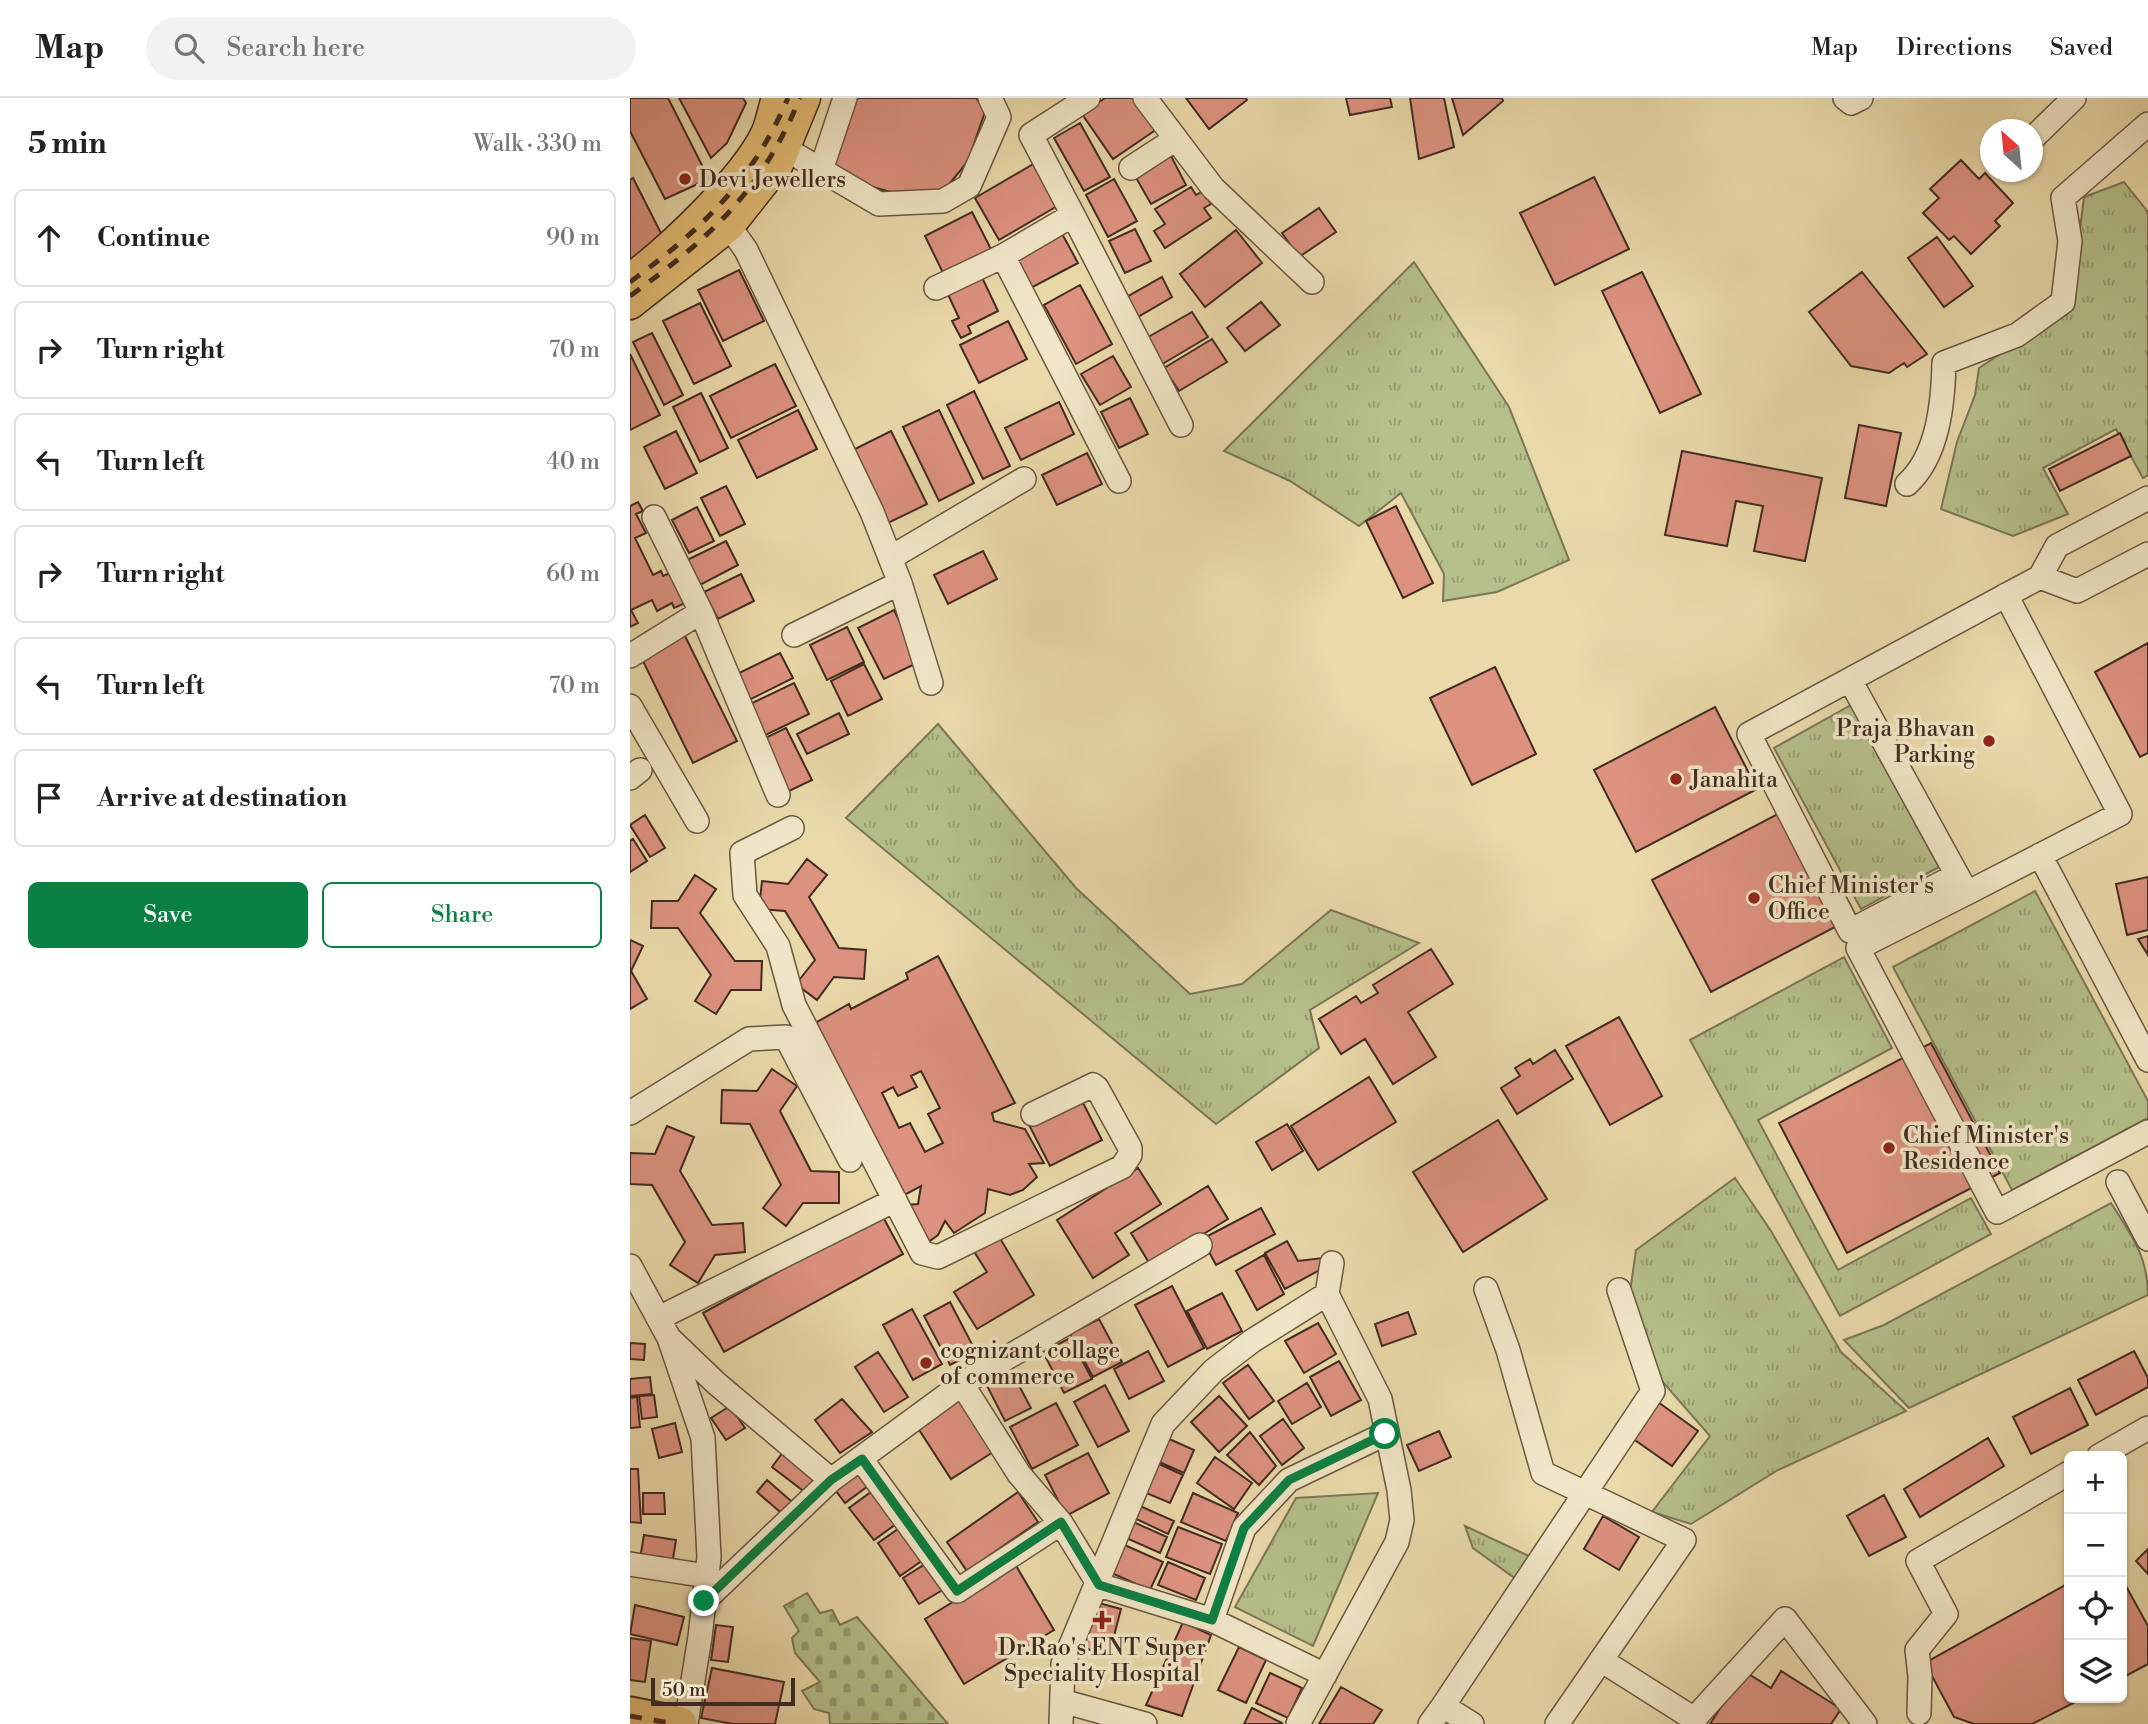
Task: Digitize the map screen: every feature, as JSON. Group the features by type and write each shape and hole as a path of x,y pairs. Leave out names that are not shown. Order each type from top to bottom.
{"highway":[{"path":"630,1714 680,1724"}],"main road":[{"path":"631,282 708,208 755,153 767,133 776,98"},
{"path":"631,282 729,226 778,164 805,98"}],"street":[{"path":"821,170 845,98"},
{"path":"784,148 879,204 943,201 969,186 999,117 990,98"},
{"path":"1145,98 1174,140 1213,188 1312,282"},
{"path":"1845,98 1851,103 1861,98"},
{"path":"2043,128 2074,98"},
{"path":"1082,100 1031,135 1181,425"},
{"path":"1907,484 1920,472 1942,407 1944,363 2017,335 2063,302 2070,241 2063,198 2148,124"},
{"path":"1131,168 1174,140"},
{"path":"936,288 1003,256 1073,215"},
{"path":"729,226 746,250 872,512 900,583 931,683"},
{"path":"1003,256 1119,481"},
{"path":"890,558 1024,479"},
{"path":"2006,595 2120,814 2040,855 1850,931 1749,734 1850,680 2006,595 2040,577 2057,546 2148,498"},
{"path":"653,517 701,612 778,795"},
{"path":"2040,577 2077,591 2148,554"},
{"path":"794,635 900,583"},
{"path":"630,656 701,612"},
{"path":"1850,680 1962,884"},
{"path":"630,706 697,821"},
{"path":"793,828 742,853 744,895 778,946 793,1005 922,1252 938,1257 1122,1167 1130,1156 1130,1148 1093,1085 1033,1114"},
{"path":"2040,855 2148,1060"},
{"path":"1962,884 1858,948 1997,1212 2148,1132"},
{"path":"630,1112 749,1039 786,1037 850,1160"},
{"path":"2118,1182 2148,1239"},
{"path":"664,1328 895,1200"},
{"path":"704,1601 831,1480 962,1384 1200,1245"},
{"path":"1298,1724 1397,1542 1402,1520 1399,1490 1385,1434 1380,1399 1327,1294 1332,1263"},
{"path":"630,1265 664,1328 704,1438 707,1576 686,1724"},
{"path":"1486,1289 1544,1473 1684,1540 1557,1724"},
{"path":"1472,1724 1437,1715 1653,1391 1619,1290"},
{"path":"1145,1724 1061,1712 1063,1664 1099,1585 1163,1424 1214,1370 1252,1341 1327,1294"},
{"path":"664,1328 716,1383 831,1480"},
{"path":"962,1384 1019,1474 1061,1522 1099,1585 1212,1620 1325,1675"},
{"path":"2108,1451 2148,1428"},
{"path":"1212,1620 1244,1528 1289,1480 1385,1434"},
{"path":"862,1459 957,1591 1061,1522"},
{"path":"1919,1713 1920,1676 1917,1650 1946,1614 1918,1561 2064,1476"},
{"path":"630,1564 707,1576"},
{"path":"1601,1660 1695,1722 1785,1619 1865,1724"}],"green space":[{"path":"2124,182 2148,212 2148,475 2143,478 2116,429 2043,468 2068,514 2013,536 1941,509 1957,442 1975,395 1979,368 2049,322 2077,252 2084,197"},
{"path":"1414,262 1509,407 1569,560 1497,592 1443,601 1444,574 1401,493 1359,526 1290,481 1224,451"},
{"path":"1851,705 1939,867 1861,909 1774,748"},
{"path":"938,724 1076,888 1190,994 1242,984 1331,910 1419,943 1310,1010 1319,1048 1216,1124 846,818"},
{"path":"2035,891 2148,1101 2148,1118 2012,1190 1893,967"},
{"path":"1844,957 1892,1048 1758,1120 1838,1270 1971,1198 1991,1234 1840,1316 1690,1040"},
{"path":"1735,1178 1771,1231 1841,1352 1906,1411 1778,1470 1691,1524 1652,1512 1710,1436 1661,1380 1630,1292 1636,1250"},
{"path":"2111,1203 2142,1257 2148,1295 1909,1408 1844,1340 1884,1325"},
{"path":"1378,1493 1313,1646 1235,1607 1296,1498"},
{"path":"1465,1526 1531,1557 1516,1579 1473,1548"},
{"path":"807,1593 820,1613 832,1610 840,1625 857,1617 948,1724 830,1724 829,1713 814,1709 802,1691 820,1682 795,1653 792,1638 799,1631 784,1606"}],"building":[{"path":"630,98 668,98 709,179 665,199 630,131"},
{"path":"679,98 743,98 746,103 727,143 711,158"},
{"path":"856,98 976,98 986,109 968,161 943,192 916,199 869,186 834,166"},
{"path":"1105,98 1136,98 1157,129 1113,159 1082,114"},
{"path":"1186,98 1246,98 1247,100 1209,129"},
{"path":"1346,98 1390,98 1392,107 1350,115"},
{"path":"1410,98 1444,98 1454,147 1419,159"},
{"path":"1452,98 1502,98 1503,101 1463,135"},
{"path":"1080,123 1110,177 1084,191 1054,138"},
{"path":"1171,156 1186,185 1151,204 1135,176"},
{"path":"1961,160 1980,178 1980,182 1993,182 2013,203 1995,221 2000,226 1971,254 1954,236 1949,240 1923,213 1939,198 1930,189"},
{"path":"1035,163 1059,205 999,240 975,198"},
{"path":"1594,177 1629,249 1555,285 1520,213"},
{"path":"633,178 666,243 630,261 630,180"},
{"path":"1114,179 1137,221 1108,237 1086,195"},
{"path":"1191,187 1196,195 1203,191 1211,204 1204,208 1211,218 1165,248 1154,231 1165,224 1155,209"},
{"path":"1319,208 1336,232 1299,257 1282,233"},
{"path":"972,212 995,257 947,281 925,236"},
{"path":"1135,229 1151,261 1125,273 1109,241"},
{"path":"1060,230 1078,263 1029,289 1012,256"},
{"path":"1236,230 1262,263 1205,307 1180,274"},
{"path":"1937,237 1973,286 1944,307 1908,258"},
{"path":"739,270 764,321 723,341 698,290"},
{"path":"979,271 998,311 968,326 971,333 961,338 952,321 959,318 945,288"},
{"path":"1642,272 1701,394 1660,413 1602,291"},
{"path":"1862,272 1927,354 1907,367 1904,363 1889,373 1851,366 1809,312"},
{"path":"1162,277 1172,297 1136,318 1125,298"},
{"path":"1080,285 1112,344 1076,364 1044,305"},
{"path":"1261,302 1280,325 1245,351 1227,328"},
{"path":"700,303 731,366 694,384 663,321"},
{"path":"1192,312 1208,337 1159,366 1143,340"},
{"path":"1008,321 1027,359 979,383 960,345"},
{"path":"652,333 683,395 664,405 633,342"},
{"path":"1212,339 1227,362 1179,391 1164,368"},
{"path":"630,354 660,415 630,430"},
{"path":"1113,356 1131,387 1100,405 1081,374"},
{"path":"775,364 796,406 731,438 710,396"},
{"path":"974,391 1010,466 983,479 947,405"},
{"path":"701,393 728,448 700,462 673,407"},
{"path":"1130,398 1148,434 1119,448 1101,412"},
{"path":"1059,402 1074,434 1021,460 1005,428"},
{"path":"798,410 817,449 757,478 738,440"},
{"path":"939,410 974,483 939,501 903,427"},
{"path":"1859,425 1901,433 1886,506 1845,498"},
{"path":"676,431 697,473 665,489 644,447"},
{"path":"891,431 927,504 888,523 853,450"},
{"path":"2120,433 2131,456 2060,491 2049,469"},
{"path":"1682,451 1822,478 1805,561 1754,551 1763,506 1736,501 1727,546 1665,535"},
{"path":"1087,453 1102,484 1057,505 1042,475"},
{"path":"726,486 745,524 720,536 701,498"},
{"path":"638,502 643,511 636,514 646,533 635,538 653,575 661,571 663,576 670,573 690,601 674,608 672,603 657,611 652,600 631,610 638,623 630,627 630,506"},
{"path":"1396,506 1433,583 1403,598 1366,521"},
{"path":"697,507 714,541 689,553 672,520"},
{"path":"726,541 738,565 700,585 687,560"},
{"path":"983,551 997,579 948,604 934,575"},
{"path":"741,574 754,601 718,619 704,592"},
{"path":"894,610 919,662 884,679 858,628"},
{"path":"847,627 864,662 827,680 810,645"},
{"path":"684,634 737,741 693,763 640,655"},
{"path":"2148,643 2148,753 2140,757 2095,672"},
{"path":"780,653 793,678 745,702 733,676"},
{"path":"864,664 882,699 848,716 831,681"},
{"path":"1495,667 1536,754 1472,785 1430,698"},
{"path":"794,683 809,714 761,737 746,706"},
{"name":"Janahita","path":"1715,707 1757,789 1636,852 1594,770"},
{"path":"839,713 849,734 807,754 797,734"},
{"path":"786,728 812,780 787,792 761,740"},
{"name":"Chief Minister's Office","path":"1797,804 1856,916 1711,992 1652,880"},
{"path":"645,815 665,848 650,857 630,825"},
{"path":"633,839 647,861 630,872 630,841"},
{"path":"807,859 827,875 809,897 839,948 866,950 864,979 834,977 817,1000 796,984 815,960 785,911 759,909 762,881 788,884"},
{"path":"695,875 716,889 700,913 735,961 762,961 761,990 731,990 716,1014 695,1001 711,975 678,928 651,928 652,901 678,901"},
{"path":"2148,877 2148,930 2127,935 2116,884"},
{"path":"2148,936 2148,955 2138,939"},
{"path":"630,940 643,946 631,971 647,999 630,1009"},
{"path":"1431,949 1453,984 1408,1012 1436,1057 1393,1084 1365,1039 1341,1054 1319,1019 1356,996 1361,1003 1378,993 1373,985"},
{"path":"938,956 1015,1103 992,1113 994,1121 1025,1129 1044,1163 1029,1164 1037,1177 1023,1190 1010,1195 988,1189 985,1213 954,1233 945,1221 938,1235 923,1246 904,1205 918,1204 921,1186 897,1199 808,1027 849,1004 851,1009 908,979 906,973","holes":["921,1071 940,1108 928,1114 943,1143 925,1152 910,1123 899,1128 882,1093 893,1087 898,1096 917,1087 911,1076"]},
{"path":"1619,1017 1662,1096 1610,1125 1566,1046"},
{"name":"Chief Minister's Residence","path":"1931,1043 2000,1173 1847,1253 1779,1123"},
{"path":"1555,1050 1573,1079 1517,1114 1501,1088 1520,1076 1515,1068 1530,1059 1533,1064"},
{"path":"772,1069 797,1086 780,1111 811,1171 839,1172 839,1203 803,1203 786,1226 763,1208 781,1185 750,1124 721,1123 722,1090 757,1091"},
{"path":"1369,1077 1396,1122 1318,1170 1291,1126"},
{"path":"1079,1095 1102,1140 1050,1166 1027,1121"},
{"path":"1498,1120 1547,1199 1463,1252 1413,1172"},
{"path":"1287,1124 1303,1151 1272,1170 1256,1142"},
{"path":"667,1126 694,1137 680,1171 712,1225 743,1223 745,1252 715,1255 698,1283 670,1265 685,1242 652,1185 630,1184 630,1153 655,1154"},
{"path":"1138,1168 1161,1204 1115,1233 1129,1255 1093,1278 1057,1220"},
{"path":"1208,1186 1228,1219 1151,1266 1131,1233"},
{"path":"1261,1208 1275,1234 1216,1265 1202,1239"},
{"path":"882,1215 903,1254 724,1352 703,1313"},
{"path":"998,1235 1034,1295 977,1329 954,1292 987,1272 973,1250"},
{"path":"1287,1241 1298,1261 1323,1258 1327,1266 1285,1289 1265,1253"},
{"path":"1264,1255 1284,1294 1257,1310 1236,1271"},
{"path":"1172,1286 1204,1348 1168,1367 1135,1305"},
{"path":"1222,1293 1242,1331 1207,1349 1187,1311"},
{"path":"950,1302 976,1352 950,1365 924,1316"},
{"path":"912,1309 942,1364 913,1380 883,1325"},
{"path":"1408,1312 1416,1334 1382,1346 1375,1324"},
{"path":"1099,1319 1122,1362 1093,1377 1070,1334"},
{"path":"1318,1323 1336,1354 1304,1373 1285,1341"},
{"path":"1070,1338 1092,1379 1064,1393 1043,1352"},
{"path":"630,1343 645,1344 644,1360 630,1359"},
{"path":"1148,1351 1164,1381 1129,1399 1114,1369"},
{"path":"2134,1351 2148,1378 2148,1387 2096,1415 2078,1380"},
{"path":"878,1352 908,1397 884,1412 855,1367"},
{"path":"1339,1361 1361,1400 1331,1416 1310,1377"},
{"path":"1007,1363 1031,1408 1005,1421 982,1376"},
{"path":"1248,1365 1274,1401 1249,1419 1223,1383"},
{"path":"650,1377 652,1394 630,1396 630,1379"},
{"path":"1307,1383 1321,1407 1292,1424 1278,1401"},
{"path":"1105,1385 1129,1431 1098,1447 1074,1402"},
{"path":"2070,1388 2088,1425 2031,1454 2013,1417"},
{"path":"654,1395 657,1417 642,1419 639,1396"},
{"path":"956,1395 993,1452 951,1479 914,1422"},
{"path":"1219,1396 1247,1426 1219,1452 1191,1422"},
{"path":"637,1397 640,1427 630,1428 630,1398"},
{"path":"842,1399 872,1432 840,1453 815,1420"},
{"path":"1658,1402 1698,1431 1672,1466 1632,1438"},
{"path":"1056,1403 1078,1445 1032,1469 1010,1427"},
{"path":"730,1406 745,1428 726,1440 711,1418"},
{"path":"1283,1419 1304,1448 1282,1465 1260,1436"},
{"path":"675,1423 682,1452 659,1458 652,1429"},
{"path":"1439,1431 1451,1457 1419,1471 1407,1445"},
{"path":"1250,1432 1276,1466 1259,1485 1227,1455"},
{"path":"1167,1438 1194,1450 1184,1473 1157,1461"},
{"path":"1988,1438 2004,1466 1920,1517 1904,1489"},
{"path":"784,1451 822,1480 810,1496 772,1467"},
{"path":"1088,1453 1109,1493 1066,1516 1045,1475"},
{"path":"1215,1457 1252,1483 1234,1509 1197,1483"},
{"path":"1157,1463 1183,1475 1170,1503 1144,1492"},
{"path":"630,1469 638,1469 641,1523 630,1522"},
{"path":"855,1470 868,1486 845,1503 833,1487"},
{"path":"767,1480 798,1507 787,1518 757,1492"},
{"path":"871,1492 896,1524 874,1540 849,1508"},
{"path":"1018,1492 1038,1522 967,1571 947,1542"},
{"path":"643,1493 664,1493 665,1514 643,1514"},
{"path":"1193,1493 1238,1513 1226,1541 1181,1522"},
{"path":"1884,1495 1906,1537 1869,1556 1847,1516"},
{"path":"1133,1503 1174,1521 1168,1534 1128,1515"},
{"path":"1603,1516 1639,1537 1619,1570 1584,1549"},
{"path":"1131,1521 1167,1537 1160,1553 1124,1537"},
{"path":"901,1527 923,1560 900,1576 878,1543"},
{"path":"1178,1527 1222,1544 1210,1574 1166,1557"},
{"path":"644,1535 676,1540 672,1565 640,1559"},
{"path":"1120,1543 1163,1562 1150,1590 1107,1571"},
{"path":"2148,1549 2148,1574 2136,1561"},
{"path":"930,1561 946,1588 919,1604 903,1578"},
{"path":"1168,1562 1205,1578 1196,1600 1158,1585"},
{"path":"1015,1564 1054,1630 964,1684 925,1619"},
{"path":"2064,1586 2064,1703 2073,1703 2032,1724 1974,1724 1954,1717 1925,1663"},
{"path":"2127,1588 2148,1626 2148,1664 2127,1675"},
{"path":"1095,1602 1121,1609 1109,1655 1083,1648"},
{"path":"635,1605 684,1617 677,1645 630,1634"},
{"path":"1183,1622 1211,1635 1182,1716 1146,1705"},
{"path":"716,1625 733,1627 728,1662 711,1660"},
{"path":"630,1638 651,1641 645,1682 630,1680"},
{"path":"1239,1647 1266,1660 1246,1703 1218,1690"},
{"path":"712,1668 784,1682 775,1724 733,1724 701,1718"},
{"path":"1744,1671 1771,1688 1781,1671 1841,1709 1831,1724 1710,1724"},
{"path":"1270,1673 1302,1688 1288,1718 1256,1703"},
{"path":"1341,1687 1382,1710 1373,1724 1319,1724"},
{"path":"1252,1708 1282,1723 1244,1724"}],"railway":[{"path":"630,282 680,243 722,202 758,155 788,98"},
{"path":"630,296 709,233 750,187 785,131 800,98"},
{"path":"630,1716 675,1724"}],"place":[{"name":"Devi Jewellers","path":"685,179"},
{"name":"Praja Bhavan Parking","path":"1989,741"},
{"name":"Janahita","path":"1676,779"},
{"name":"Chief Minister's Office","path":"1754,898"},
{"name":"Chief Minister's Residence","path":"1889,1148"},
{"name":"cognizant collage of commerce","path":"926,1363"},
{"name":"Dr.Rao's ENT Super Speciality Hospital","path":"1102,1620"}],"route":[{"path":"704,1601 831,1480 862,1459 957,1591 1061,1522 1099,1585 1212,1620 1244,1528 1289,1480 1385,1434"}]}
